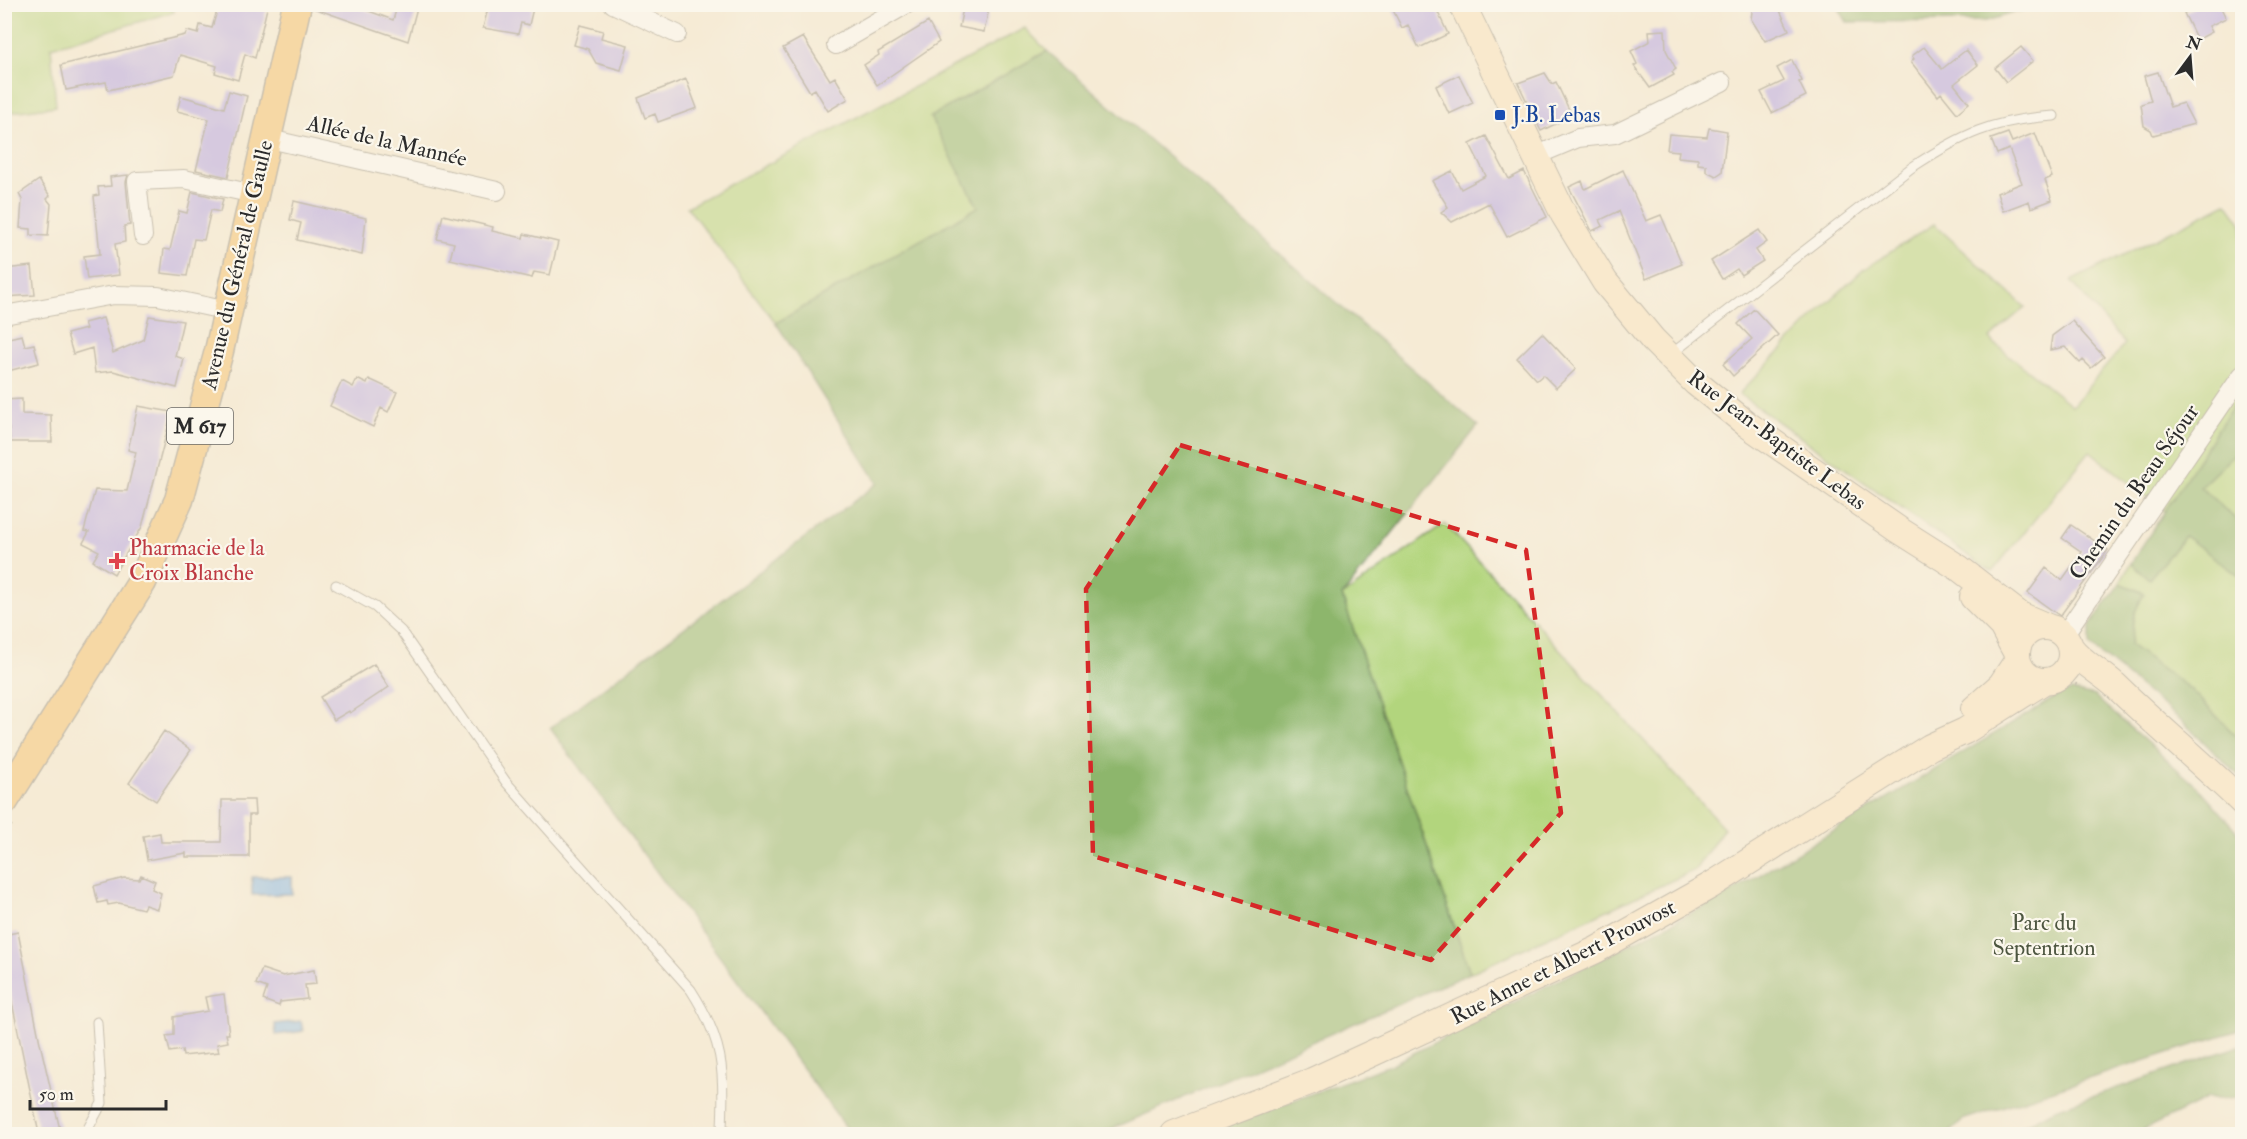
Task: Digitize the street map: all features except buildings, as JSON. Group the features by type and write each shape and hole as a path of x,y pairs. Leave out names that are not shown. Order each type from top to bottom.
{"main road":[{"name":"Avenue du Général de Gaulle","path":"4,801 138,589 156,553 187,476 228,312 265,138 297,4"},
{"name":"Rue Jean-Baptiste Lebas","path":"1462,4 1564,215 1593,265 1636,321 1668,356 1739,418 1899,530 1959,568 2020,615 2060,637 2080,659 2135,705 2242,802"},
{"name":"Rue Jean-Baptiste Lebas","path":"1899,530 1996,618 2009,635 2017,657"},
{"path":"2039,627 2060,637 2069,663 2053,677 2027,676 2017,657 2020,640 2026,633 2039,627"},
{"name":"Rue Anne et Albert Prouvost","path":"1930,747 2001,685 2017,657"},
{"name":"Rue Jean-Baptiste Lebas","path":"2053,677 2093,681 2135,705"},
{"name":"Rue Anne et Albert Prouvost","path":"1174,1134 1312,1082 1587,954 1710,886 1930,747 1965,731 2053,677"}],"street":[{"path":"613,4 677,33"},
{"path":"836,45 907,4"},
{"path":"1535,156 1578,138 1615,134 1722,82"},
{"name":"Allée de la Mannée","path":"265,138 497,191"},
{"path":"143,236 137,181 184,179 254,194"},
{"path":"4,315 114,295 158,296 228,312"},
{"name":"Chemin du Beau Séjour","path":"2060,637 2242,375"}],"lane":[{"path":"1668,356 1911,168 1948,143 1983,128 2017,118 2054,116"},
{"path":"336,585 375,607 401,631 507,782 690,990 709,1019 717,1041 724,1084 722,1128 735,1134"},
{"path":"86,1134 102,1103 97,1022"}],"highlighted area":[{"path":"1180,445 1526,550 1561,813 1431,960 1093,856 1086,589"}],"green space":[{"path":"5,4 173,4 174,12 51,47 56,106 5,113"},
{"path":"1837,5 2040,5 1986,21 1847,22"},
{"path":"1025,28 1047,51 930,117 979,207 776,323 687,207"},
{"path":"1047,51 1478,426 1342,596 1470,973 1107,1131 1085,1134 851,1134 550,728 878,483 776,323 978,207 930,117"},
{"path":"2227,203 2242,224 2242,392 2165,512 2090,451 1992,572 1739,394 1822,308 1864,269 1934,224 2025,307 1989,339 2072,406 2125,344 2071,281"},
{"path":"2242,392 2242,447 2200,487 2242,525 2242,578 2185,536 2149,579 2131,563"},
{"path":"2242,447 2242,525 2200,487"},
{"path":"1445,524 1724,828 1695,870 1470,973 1342,596"},
{"path":"2185,536 2242,578 2242,742 2190,689 2130,645 2134,614 2144,593 2120,583 2131,563 2149,579"},
{"path":"2120,583 2144,593 2134,614 2130,645 2190,689 2242,742 2242,779 2182,721 2090,646 2090,626"},
{"name":"Parc du Septentrion","path":"2072,691 2095,696 2202,791 2242,836 2242,1029 1962,1120 1949,1134 1201,1134 1390,1065 1723,897 2062,693"},
{"path":"2242,1045 2242,1098 2208,1098 2135,1134 2009,1134 2053,1110"}],"water":[{"path":"252,877 292,877 292,894 252,895"},
{"path":"301,1021 303,1031 276,1035 275,1024"}],"place":[{"name":"J.B. Lebas","path":"1500,115"},
{"name":"Pharmacie de la Croix Blanche","path":"117,561"}]}
